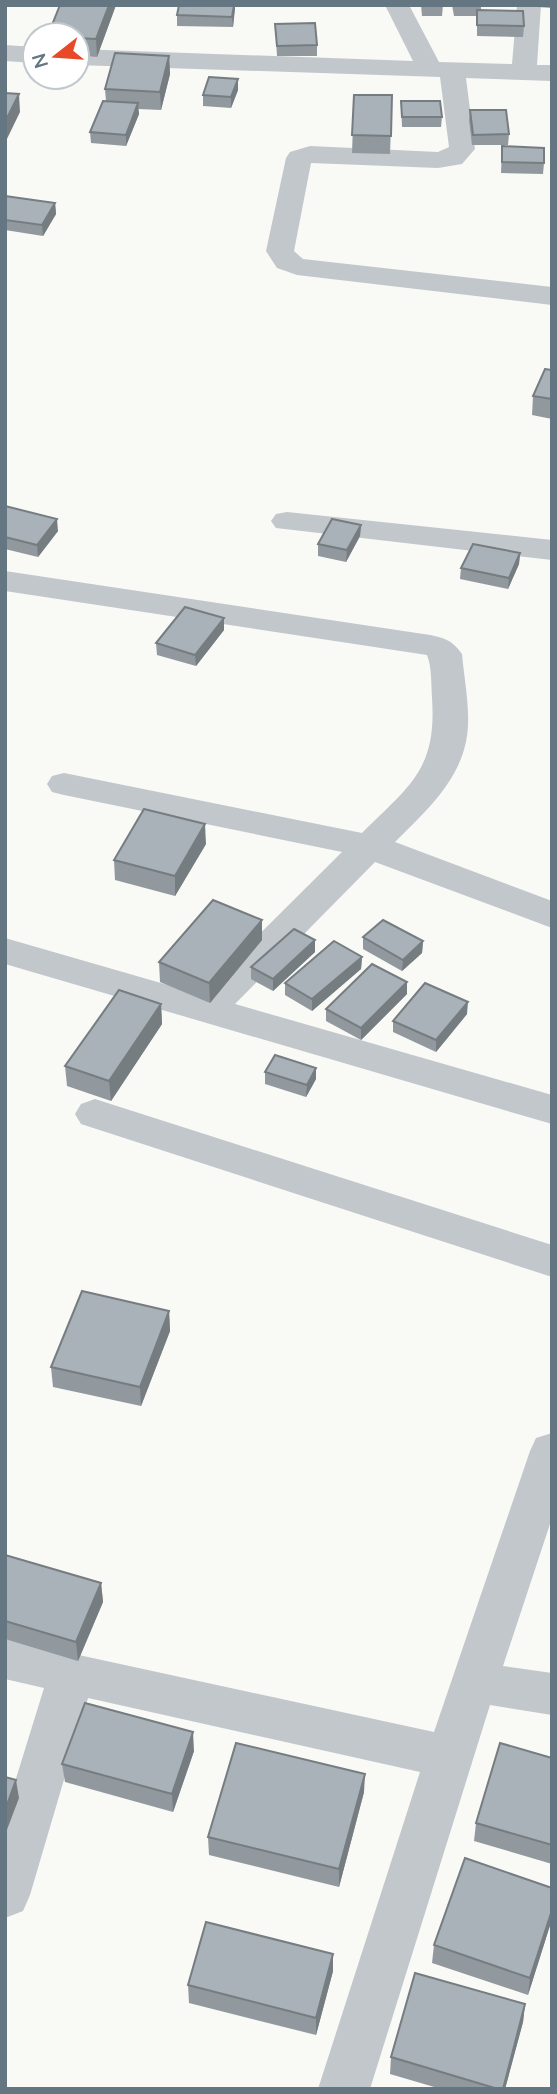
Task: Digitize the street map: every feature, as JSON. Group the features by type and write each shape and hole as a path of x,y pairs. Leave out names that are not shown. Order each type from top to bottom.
{"street":[{"path":"397,5 441,69 463,149 453,158 438,160 310,154 299,158 280,251 287,262 297,267 552,296"},
{"path":"524,72 529,5"},
{"path":"91,57 552,73"},
{"path":"286,521 552,550"},
{"path":"5,581 430,645 443,650 451,725 446,754 429,787 206,1010"},
{"path":"64,784 369,846 552,915"},
{"path":"5,951 552,1110"},
{"path":"95,1114 552,1261"},
{"path":"344,2089 449,1757 552,1451"},
{"path":"5,1660 449,1757"},
{"path":"5,1895 72,1674"},
{"path":"474,1682 552,1694"}],"building":[{"path":"60,5 109,5 96,39 91,39 91,21 54,21"},
{"path":"179,5 234,5 232,17 177,15"},
{"path":"477,10 523,11 524,26 477,25"},
{"path":"315,23 317,45 277,46 275,24"},
{"path":"115,53 169,56 160,92 105,89"},
{"path":"209,77 238,79 231,97 203,95"},
{"path":"5,93 19,94 5,122"},
{"path":"354,95 392,95 391,136 352,135"},
{"path":"103,101 138,103 126,135 90,132"},
{"path":"401,101 440,101 442,117 402,117"},
{"path":"470,110 506,110 509,134 473,135"},
{"path":"502,146 544,148 544,163 502,162"},
{"path":"5,196 55,203 42,225 5,220"},
{"path":"545,369 552,370 552,399 533,396"},
{"path":"5,506 57,519 37,545 5,537"},
{"path":"332,519 361,525 347,550 318,544"},
{"path":"473,544 520,553 509,578 461,568"},
{"path":"185,607 224,618 195,655 156,643"},
{"path":"144,809 205,824 175,876 114,860"},
{"path":"213,900 262,920 209,983 159,962"},
{"path":"383,920 423,941 403,960 363,937"},
{"path":"294,929 315,940 273,979 251,967"},
{"path":"334,941 362,957 312,999 285,983"},
{"path":"372,964 407,982 361,1028 326,1009"},
{"path":"425,983 468,1002 436,1040 393,1021"},
{"path":"119,990 161,1004 109,1081 65,1066"},
{"path":"275,1055 316,1068 307,1085 265,1072"},
{"path":"82,1291 169,1311 140,1387 51,1367"},
{"path":"5,1555 101,1583 76,1642 5,1621"},
{"path":"85,1703 193,1732 172,1794 62,1764"},
{"path":"236,1743 365,1774 339,1869 208,1837"},
{"path":"500,1743 552,1758 552,1845 476,1823"},
{"path":"5,1777 16,1780 5,1810"},
{"path":"465,1858 552,1888 552,1910 530,1978 434,1945"},
{"path":"206,1922 333,1954 316,2018 188,1985"},
{"path":"415,1973 525,2004 503,2089 391,2057"}]}
